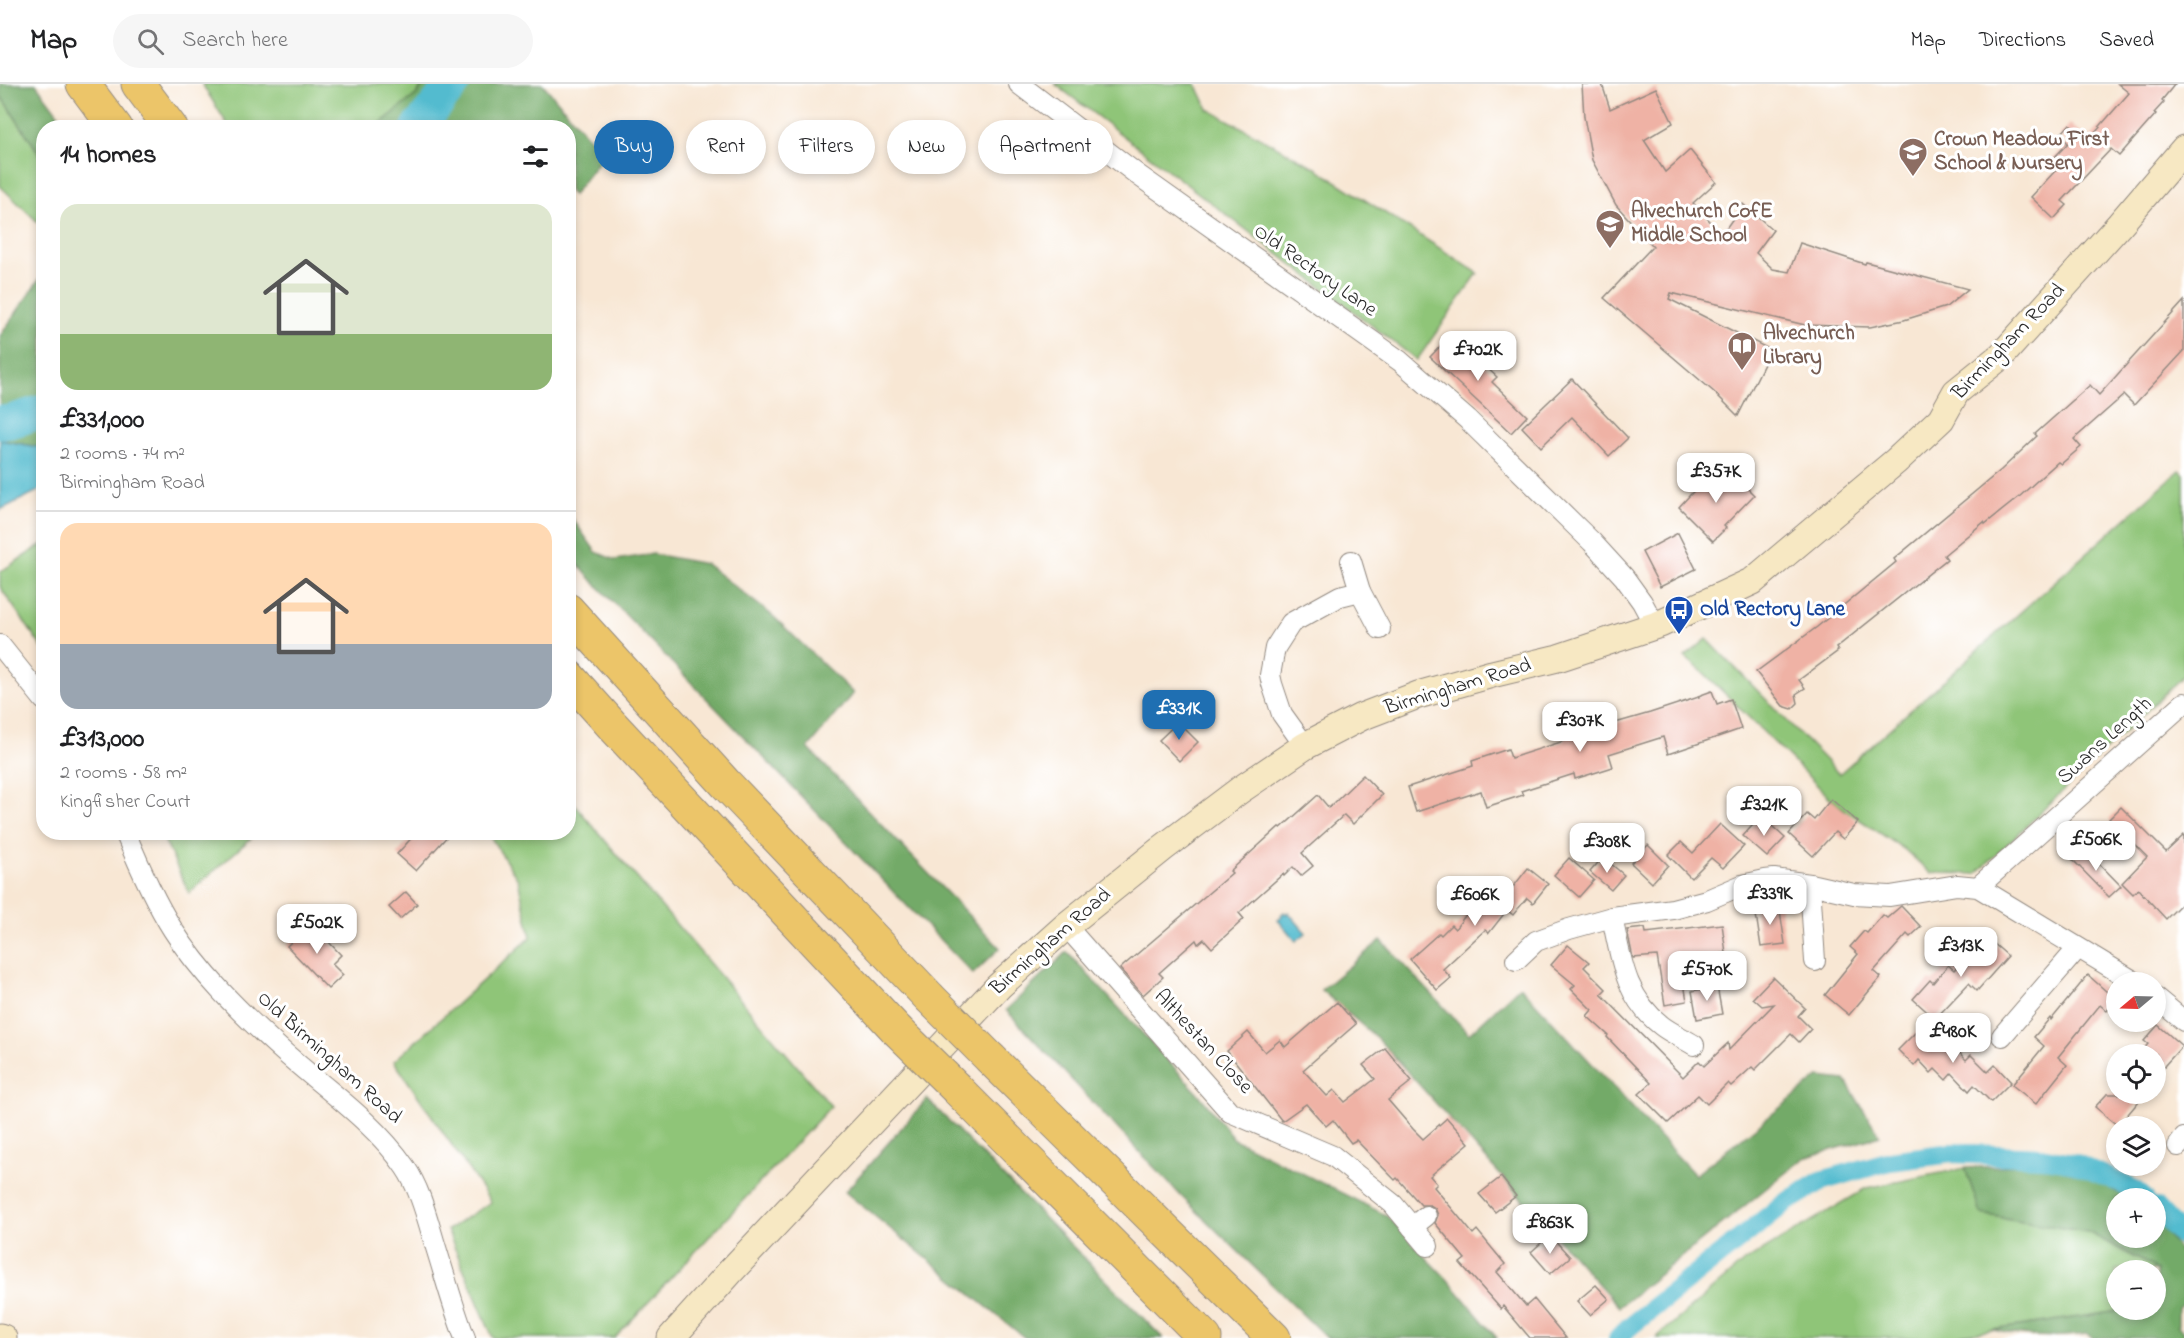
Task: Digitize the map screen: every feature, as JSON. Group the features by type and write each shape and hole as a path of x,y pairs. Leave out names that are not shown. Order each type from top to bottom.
{"highway":[{"path":"83,84 110,120"},
{"path":"138,84 165,120"},
{"path":"576,619 726,784 928,997 1274,1338"},
{"path":"576,685 897,1029 1205,1338"}],"main road":[{"name":"Birmingham Road","path":"671,1338 999,986 1066,926 1163,848 1240,790 1305,746 1361,717 1418,695 1558,658 1660,624 1753,580 1896,461 1941,419 1956,392 2002,355 2184,149"}],"street":[{"name":"Old Rectory Lane","path":"1019,84 1138,175 1400,361 1468,420 1592,542 1624,577 1649,615 1660,624"},
{"path":"1351,561 1360,591 1380,629"},
{"path":"1305,746 1282,714 1269,675 1275,648 1291,623 1340,596 1360,591"},
{"path":"0,645 36,690"},
{"name":"Swans Length","path":"1978,887 2184,703"},
{"name":"Old Birmingham Road","path":"129,840 158,904 174,931 219,989 275,1044 361,1118 390,1147 407,1170 429,1222 465,1338"},
{"path":"1516,960 1536,941 1569,929 1612,917 1674,909 1765,879 1810,884 1854,894 1890,896 1957,885 1978,887 2118,972"},
{"path":"1810,884 1815,961"},
{"path":"1612,917 1626,979 1642,1007 1662,1026 1694,1045"},
{"name":"Althestan Close","path":"1066,926 1230,1112 1333,1156 1393,1204 1419,1221 1428,1246"},
{"path":"2002,1036 2078,948"},
{"path":"2166,1006 2184,1021"}],"green space":[{"path":"0,84 36,84 63,120 36,120 36,149 0,95"},
{"path":"202,84 424,84 417,94 386,120 225,120"},
{"path":"424,84 543,84 574,120 385,120 417,94"},
{"path":"1055,84 1196,84 1208,109 1314,167 1478,273 1417,360 1113,128 1113,120 1102,120"},
{"path":"0,95 36,149 36,220 0,186"},
{"path":"576,122 594,143 594,168 576,191"},
{"path":"36,284 36,447 0,440 0,336"},
{"path":"2180,470 2184,474 2184,675 1976,874 1930,873 1904,849 1836,804 1685,657 1707,639 1839,774"},
{"path":"576,524 596,552 615,560 653,554 706,564 773,616 853,693 808,748 1000,948 973,974 576,562"},
{"path":"36,549 36,639 0,587 0,572"},
{"path":"576,806 831,1106 615,1338 493,1338 447,1230 491,1202 394,1061 531,937 518,880 492,840 576,840"},
{"path":"164,840 249,840 189,893"},
{"path":"1381,940 1469,1034 1520,986 1695,1175 1819,1077 1845,1080 1880,1136 1804,1158 1619,1307 1378,1039 1321,990"},
{"path":"1067,952 1197,1092 1234,1139 1386,1215 1448,1280 1497,1338 1327,1338 1182,1197 1006,1010"},
{"path":"927,1099 1163,1338 1025,1338 845,1192"},
{"path":"2040,1164 2090,1177 2109,1188 2106,1188 2106,1242 2088,1232 1981,1214 1965,1168"},
{"path":"1965,1168 1981,1214 2088,1232 2106,1242 2106,1248 2118,1248 2141,1260 2106,1260 2106,1313 1960,1335 1955,1338 1656,1338 1745,1261 1867,1188"},
{"path":"2166,1233 2184,1257 2184,1304 2178,1308 2178,1327 2184,1332 2184,1338 2093,1338 2088,1334 2040,1337 1993,1330 2106,1313 2106,1320 2166,1320 2166,1260 2140,1260 2118,1248 2166,1248"}],"water":[{"path":"0,440 36,447 36,492 0,510"},
{"path":"1284,912 1286,914 1288,912 1306,933 1296,941 1278,920"}],"building":[{"path":"1582,84 1602,84 1610,109 1656,88 1673,123 1644,140 1665,172 1690,150 1716,182 1693,203 1722,234 1743,204 1773,230 1756,253 1773,269 1789,272 1800,243 1865,264 1866,262 1968,289 1946,307 1904,320 1870,327 1805,325 1671,293 1669,299 1771,350 1738,416 1714,392 1604,298 1653,246 1616,205 1592,160 1584,117"},
{"path":"2118,84 2175,84 2162,100 2164,102 2154,113 2156,114 2119,156 2111,149 2062,201 2067,205 2054,219 2031,197 2056,170 2049,163 2068,143 2060,135 2070,124 2088,140 2129,93"},
{"path":"2184,301 2184,351 2134,405 2124,395 2074,439 2081,447 2061,464 2058,462 2019,497 1944,555 1947,559 1836,648 1838,651 1799,680 1805,688 1796,694 1798,703 1792,709 1783,706 1756,672 1817,627 1896,562 1894,559 2001,470 2037,436 2035,434 2090,385 2099,395"},
{"path":"1451,335 1497,377 1492,382 1527,416 1511,433 1430,357"},
{"path":"1572,379 1628,438 1609,456 1572,417 1541,447 1522,427"},
{"path":"1714,469 1731,486 1738,479 1754,495 1713,541 1679,507"},
{"path":"1678,533 1696,569 1660,587 1642,552"},
{"path":"1712,691 1717,704 1731,699 1741,729 1668,754 1663,737 1609,754 1613,767 1575,779 1574,774 1521,791 1523,795 1486,807 1481,791 1416,812 1408,787 1473,766 1472,761 1508,749 1511,758 1564,741 1563,738 1650,713"},
{"path":"1178,722 1198,742 1179,761 1159,740"},
{"path":"1363,775 1382,795 1353,824 1344,815 1302,853 1313,866 1301,876 1293,867 1284,876 1283,874 1239,913 1244,919 1212,948 1204,939 1198,944 1196,940 1159,973 1163,977 1143,995 1120,969 1123,966 1232,873 1230,871 1318,795 1329,808"},
{"path":"1831,799 1858,822 1843,839 1835,832 1813,856 1789,834 1807,814 1814,820"},
{"path":"2121,807 2166,852 2184,835 2184,901 2166,919 2138,889 2133,894 2122,883 2147,857 2109,819"},
{"path":"1761,816 1785,838 1767,857 1743,836"},
{"path":"1720,824 1744,846 1723,868 1711,858 1691,878 1668,855 1681,842 1693,853"},
{"path":"410,840 444,840 416,871 397,854"},
{"path":"1648,845 1668,865 1652,883 1631,863"},
{"path":"2084,848 2121,886 2109,897 2072,859"},
{"path":"1603,857 1624,875 1611,890 1590,872"},
{"path":"1569,858 1594,880 1579,897 1554,875"},
{"path":"1528,868 1548,884 1533,903 1527,898 1513,915 1507,910 1489,933 1485,930 1443,969 1451,978 1437,990 1410,959 1451,925 1455,929 1481,895 1487,900 1501,883 1510,891"},
{"path":"406,892 417,904 400,919 389,907"},
{"path":"1779,904 1785,944 1761,947 1755,908"},
{"path":"1901,906 1921,927 1910,937 1907,934 1874,971 1881,977 1849,1015 1825,995 1858,954 1850,947 1883,915 1887,918"},
{"path":"311,923 341,955 332,964 343,975 328,989 287,946"},
{"path":"1722,924 1726,953 1680,959 1687,1001 1665,1005 1657,956 1633,958 1627,930 1645,928 1646,933"},
{"path":"1985,936 2008,956 1977,991 1969,983 1935,1019 1913,999 1930,980 1933,983 1948,965 1954,970"},
{"path":"1568,945 1589,962 1584,967 1606,989 1601,994 1683,1077 1699,1061 1704,1066 1728,1043 1729,1050 1774,1004 1762,1006 1753,998 1773,977 1805,1008 1798,1016 1811,1029 1799,1042 1791,1034 1755,1070 1752,1067 1731,1086 1728,1083 1707,1104 1698,1095 1668,1123 1639,1094 1651,1083 1607,1037 1608,1035 1587,1016 1592,1010 1571,989 1575,985 1551,965"},
{"path":"2088,975 2106,991 2106,1010 2100,1005 2058,1057 2067,1065 2036,1104 2012,1085 2044,1046 2034,1037 2050,1018 2051,1020"},
{"path":"1717,986 1722,1014 1697,1019 1692,991"},
{"path":"1337,1002 1356,1024 1303,1070 1327,1096 1334,1090 1345,1102 1375,1079 1363,1065 1385,1048 1412,1081 1388,1100 1413,1129 1423,1139 1447,1118 1469,1143 1430,1176 1437,1184 1434,1187 1473,1234 1477,1230 1505,1264 1497,1272 1526,1306 1534,1299 1566,1338 1530,1338 1503,1306 1501,1309 1460,1263 1465,1259 1435,1223 1438,1215 1435,1208 1430,1205 1421,1205 1397,1178 1395,1180 1356,1140 1351,1143 1333,1120 1326,1126 1306,1104 1282,1121 1227,1051 1248,1032 1265,1052 1280,1040 1285,1047"},
{"path":"1924,1024 1952,1053 1956,1049 1966,1060 1971,1055 1988,1072 1995,1065 2011,1082 1991,1102 1974,1085 1969,1091 1952,1073 1946,1080 1935,1069 1931,1073 1919,1060 1914,1066 1898,1050"},
{"path":"2152,1032 2166,1032 2182,1046 2166,1064 2166,1044 2148,1044 2144,1041"},
{"path":"2106,1095 2106,1104 2137,1104 2126,1116 2106,1116 2095,1107"},
{"path":"1501,1177 1516,1196 1495,1212 1479,1194"},
{"path":"1550,1235 1570,1257 1550,1274 1531,1252"},
{"path":"1596,1285 1609,1299 1590,1315 1577,1301"}],"waterway":[{"path":"424,120 453,84"},
{"path":"0,422 9,422 36,414"},
{"path":"1618,1338 1785,1203 1821,1181 1890,1161 1952,1153 2040,1157 2074,1163 2131,1188"},
{"path":"2166,1219 2184,1238"}],"place":[{"name":"Crown Meadow First School & Nursery","path":"1913,178"},
{"name":"Alvechurch CofE Middle School","path":"1610,250"},
{"name":"Alvechurch Library","path":"1742,372"},
{"name":"Old Rectory Lane","path":"1679,636"}]}
